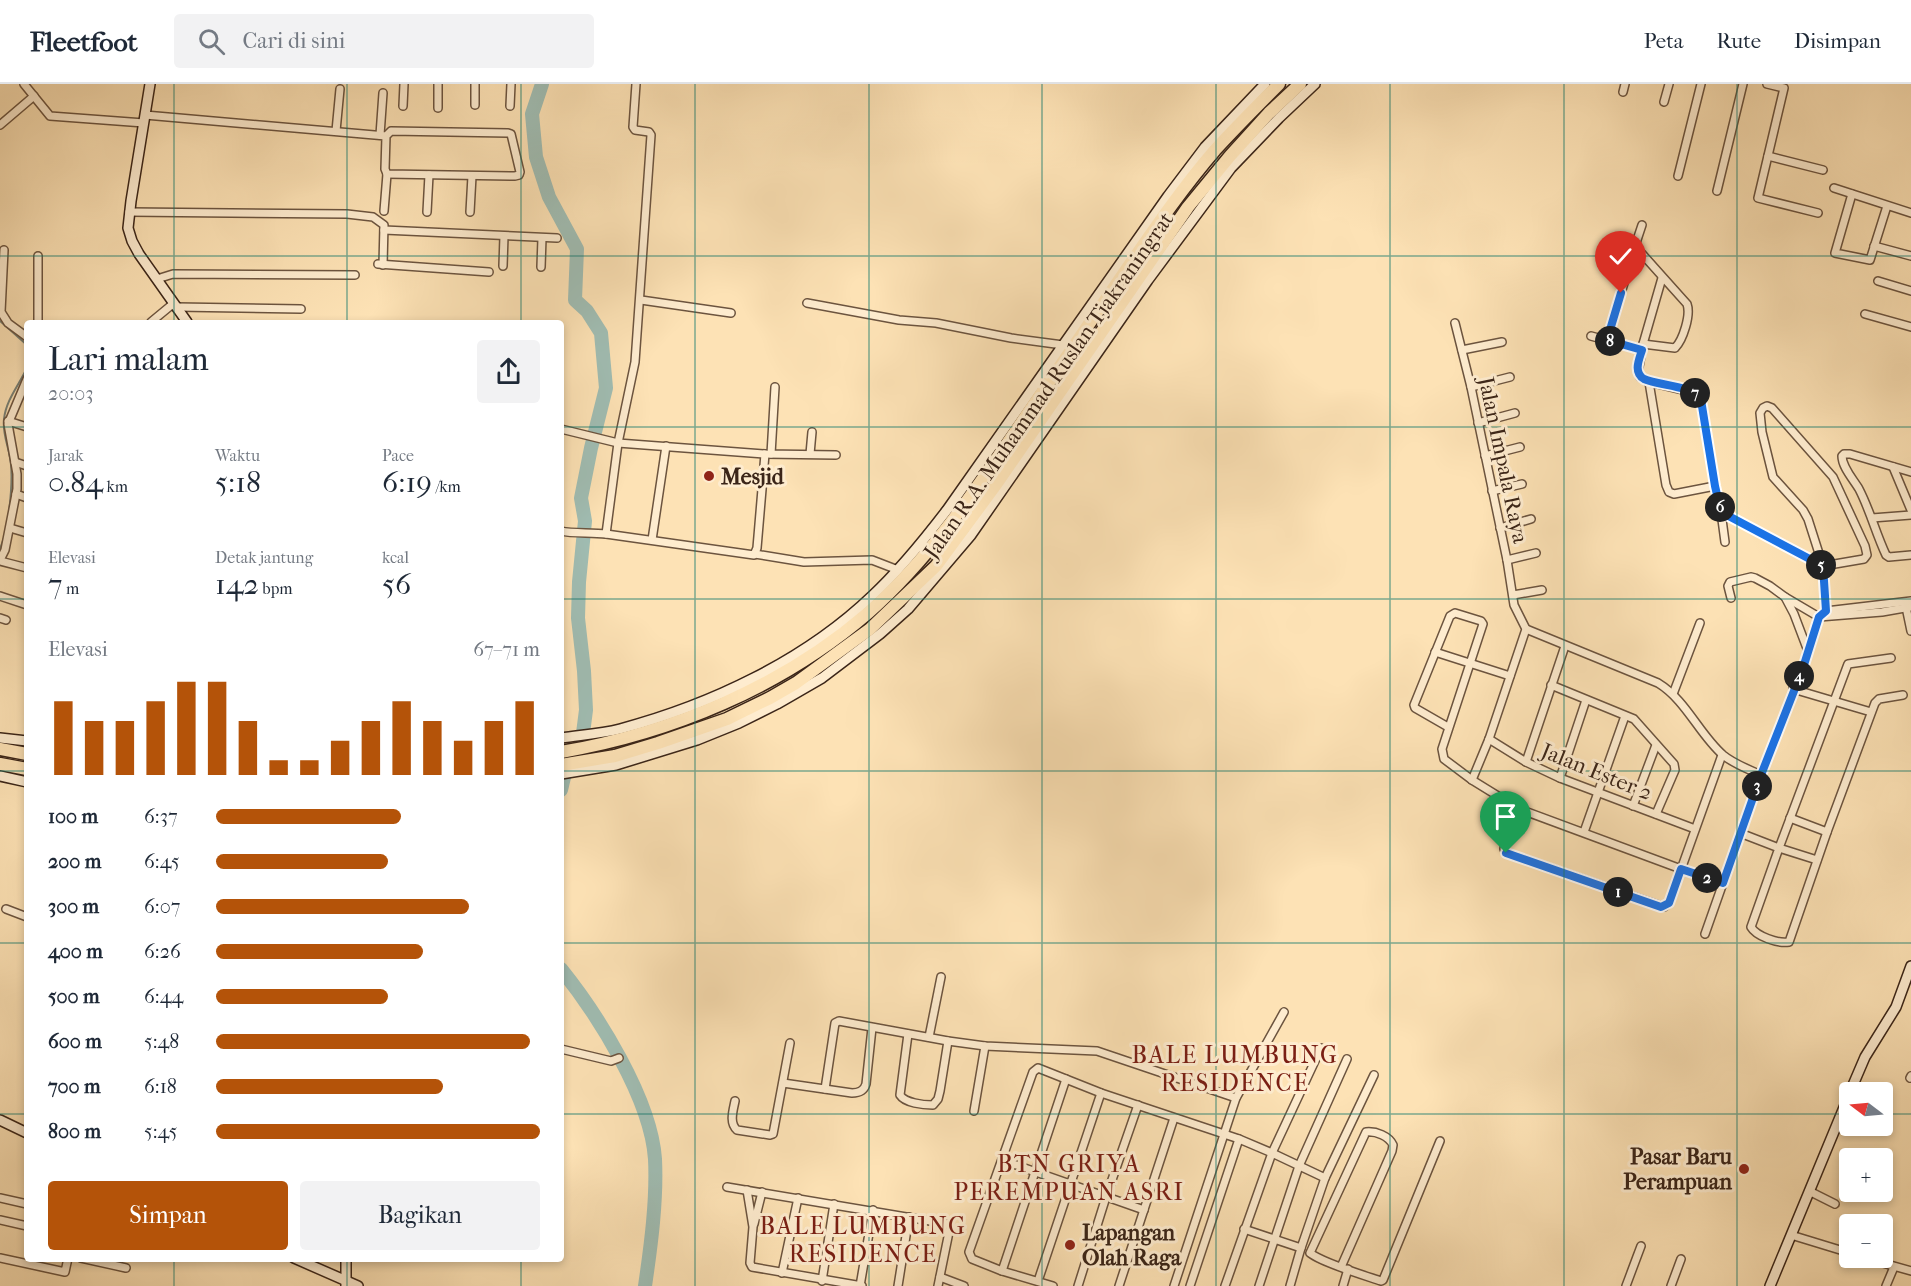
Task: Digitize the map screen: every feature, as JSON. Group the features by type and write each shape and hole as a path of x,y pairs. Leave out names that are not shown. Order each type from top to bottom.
{"highway":[{"name":"Jalan R.A. Muhammad Ruslan Tjakraningrat","path":"564,763 580,755 721,704 764,683 812,656 899,584 954,518 1167,212 1215,151 1279,84"},
{"name":"Jalan R.A. Muhammad Ruslan Tjakraningrat","path":"564,752 616,760 727,719 770,698 833,658 870,630 936,566 995,486 1188,207 1269,113 1300,84"},
{"path":"0,749 24,753"},
{"path":"0,764 24,768"}],"street":[{"path":"24,84 48,115 54,117 145,119 383,136 391,131 511,134 520,172 519,175 472,176 387,174"},
{"path":"150,84 128,228 139,254 187,320"},
{"path":"403,106 404,84"},
{"path":"438,84 438,108"},
{"path":"475,84 475,105"},
{"path":"510,106 511,84"},
{"path":"606,534 618,443 635,362 641,300 642,243 651,135 649,132 633,127 636,84"},
{"name":"Jalan R.A. Muhammad Ruslan Tjakraningrat","path":"564,738 618,729 649,720 690,706 756,678 826,633 872,597 898,570 947,510 1205,147 1265,84"},
{"name":"Jalan R.A. Muhammad Ruslan Tjakraningrat","path":"564,774 697,740 777,705 822,678 880,634 908,609 971,535 1148,280 1232,168 1315,84"},
{"path":"1664,102 1669,84"},
{"path":"1678,176 1701,84"},
{"path":"1717,191 1743,84"},
{"path":"1767,84 1785,86 1758,198 1818,213"},
{"path":"336,131 340,89"},
{"path":"383,93 383,136 387,174 384,211"},
{"path":"0,124 34,96"},
{"path":"1768,156 1823,170"},
{"path":"427,212 429,175"},
{"path":"470,212 472,176"},
{"path":"1833,188 1911,213"},
{"path":"1852,194 1835,253 1870,260 1887,206"},
{"path":"129,212 347,214 373,217 384,225 380,265 489,272"},
{"path":"1607,340 1642,225"},
{"path":"384,230 557,238"},
{"path":"503,266 504,236"},
{"path":"541,267 542,238"},
{"path":"1591,336 1642,347 1675,348 1679,343 1689,311 1687,304 1635,246"},
{"path":"1874,246 1911,256"},
{"path":"4,250 1,312 8,323 24,335"},
{"path":"38,256 38,320"},
{"path":"157,279 179,274 355,275"},
{"path":"1662,278 1642,347 1638,372 1640,377 1690,391 1698,395 1701,400 1725,542"},
{"path":"1878,281 1911,291"},
{"path":"641,300 731,313"},
{"path":"807,303 899,320 936,323 1011,338 1064,345"},
{"path":"154,320 176,305 301,309"},
{"path":"1865,314 1911,327"},
{"name":"Jalan Impala Raya","path":"1455,323 1471,387 1507,560 1514,605 1526,629"},
{"path":"1462,350 1502,342"},
{"path":"1471,387 1509,377"},
{"path":"1649,381 1669,492 1678,494 1715,486"},
{"path":"755,554 775,387"},
{"path":"24,391 9,421 10,442 17,474 16,494 5,550 0,560 24,567"},
{"path":"1721,512 1823,566 1866,557 1867,551 1833,477 1772,408 1767,406 1760,413 1770,470 1776,482 1805,514 1823,566 1826,613"},
{"path":"1478,423 1515,413"},
{"path":"9,421 24,426"},
{"path":"564,430 618,443 768,454 836,454"},
{"path":"810,454 812,432"},
{"path":"652,540 666,446"},
{"path":"1485,456 1520,447"},
{"path":"1911,472 1850,454 1842,456 1843,463 1872,518 1886,555 1911,555"},
{"path":"15,462 24,465"},
{"path":"1893,466 1911,510"},
{"path":"1492,491 1522,484"},
{"path":"16,494 24,497"},
{"path":"1872,518 1911,515"},
{"path":"1500,528 1531,519"},
{"path":"10,528 24,532"},
{"path":"564,532 606,534 804,562 872,560 898,570"},
{"path":"1507,560 1536,553"},
{"path":"1731,598 1729,583 1751,578 1770,586 1819,617"},
{"path":"1513,594 1542,590"},
{"path":"0,596 24,604"},
{"path":"1785,597 1808,651"},
{"path":"1705,934 1761,775 1803,668 1819,617 1826,613 1909,605 1911,631"},
{"path":"1448,727 1415,708 1414,705 1451,615 1455,613 1481,621 1483,626 1448,727 1442,749 1444,759 1472,780 1519,808 1723,883"},
{"path":"1673,694 1700,623"},
{"path":"1472,780 1489,739 1526,629 1658,683 1673,694 1722,755 1761,775"},
{"path":"1526,762 1565,646"},
{"path":"1435,652 1510,676"},
{"path":"1891,658 1848,664 1751,927 1756,933 1782,943 1791,940 1817,860 1875,703 1879,699 1903,695"},
{"path":"1551,685 1636,721 1674,764 1675,767 1656,814"},
{"path":"1793,689 1871,712"},
{"path":"1560,778 1586,700"},
{"path":"1584,832 1624,716"},
{"path":"0,738 24,741"},
{"name":"Jalan Ester 2","path":"1489,739 1526,762 1560,778 1695,829"},
{"path":"1633,806 1656,745"},
{"path":"1519,808 1504,849 1506,853 1661,907 1666,906 1722,755"},
{"path":"0,776 24,781"},
{"path":"1790,818 1827,832"},
{"path":"1740,833 1817,860"},
{"path":"6,909 24,916"},
{"path":"1854,1082 1865,1057 1906,994 1911,966"},
{"path":"929,1037 941,977"},
{"path":"1174,1286 1236,1098 1284,1012"},
{"path":"825,1089 835,1023 838,1021 985,1046 1097,1051 1236,1098"},
{"path":"783,1083 856,1093 864,1089 872,1028"},
{"path":"908,1034 900,1095 904,1100 929,1105 933,1105 939,1096 948,1041"},
{"path":"735,1101 732,1119 737,1130 772,1135 790,1043"},
{"path":"974,1111 985,1046"},
{"path":"1225,1286 1272,1153 1321,1048"},
{"path":"564,1050 611,1061 620,1058"},
{"path":"1259,1286 1299,1166 1347,1059"},
{"path":"1053,1286 1002,1271 969,1256 969,1249 1033,1072 1041,1069 1101,1093 1239,1139 1325,1178"},
{"path":"1290,1286 1325,1178 1374,1075"},
{"path":"1002,1271 1066,1079"},
{"path":"1038,1281 1101,1093"},
{"path":"1078,1286 1138,1105"},
{"path":"1119,1286 1174,1118"},
{"path":"1770,1286 1839,1119"},
{"path":"0,1120 24,1132"},
{"path":"1343,1286 1345,1268 1393,1145 1388,1137 1372,1132 1365,1134 1310,1253 1312,1255 1345,1268 1381,1281 1440,1141"},
{"path":"1190,1286 1239,1139"},
{"path":"1002,1160 1144,1210"},
{"path":"727,1187 873,1210 949,1225 938,1286"},
{"path":"747,1190 753,1227"},
{"path":"1809,1191 1835,1204"},
{"path":"762,1192 753,1227 750,1266 822,1281 861,1286 873,1210"},
{"path":"0,1198 24,1203"},
{"path":"782,1273 798,1198"},
{"path":"822,1281 834,1204"},
{"path":"898,1286 909,1217"},
{"path":"0,1220 24,1225"},
{"path":"1244,1229 1301,1248"},
{"path":"1791,1235 1839,1250"},
{"path":"1626,1286 1641,1246"},
{"path":"0,1258 65,1272 67,1262"},
{"path":"1671,1286 1681,1259"},
{"path":"99,1262 126,1268"},
{"path":"303,1262 350,1284"},
{"path":"347,1262 350,1284"},
{"path":"1886,1286 1894,1267 1911,1271"},
{"path":"940,1277 964,1286"}],"waterway":[{"path":"542,84 532,114 536,157 549,197 577,249 575,300 587,311 601,333 606,388 581,498 585,521 578,618 586,710 582,741 566,769 564,777"},
{"path":"0,321 24,342"},
{"path":"8,521 12,472 4,419 10,399 24,373"},
{"path":"0,549 5,535"},
{"path":"564,973 591,1010 620,1059 644,1110 651,1135 655,1159 655,1190 645,1286"}],"place":[{"name":"Mesjid","path":"709,476"},
{"name":"Pasar Baru Perampuan","path":"1744,1169"},
{"name":"Lapangan Olah Raga","path":"1070,1245"}],"district":[{"name":"BALE LUMBUNG RESIDENCE","path":"1235,1069"},
{"name":"BTN GRIYA PEREMPUAN ASRI","path":"1069,1178"},
{"name":"BALE LUMBUNG RESIDENCE","path":"863,1240"}],"route":[{"path":"1506,853 1661,907 1669,903 1681,869 1723,883 1761,775 1803,668 1819,617 1826,611 1823,566 1721,512 1701,400 1698,395 1640,377 1637,369 1642,350 1607,340 1621,293"}]}
